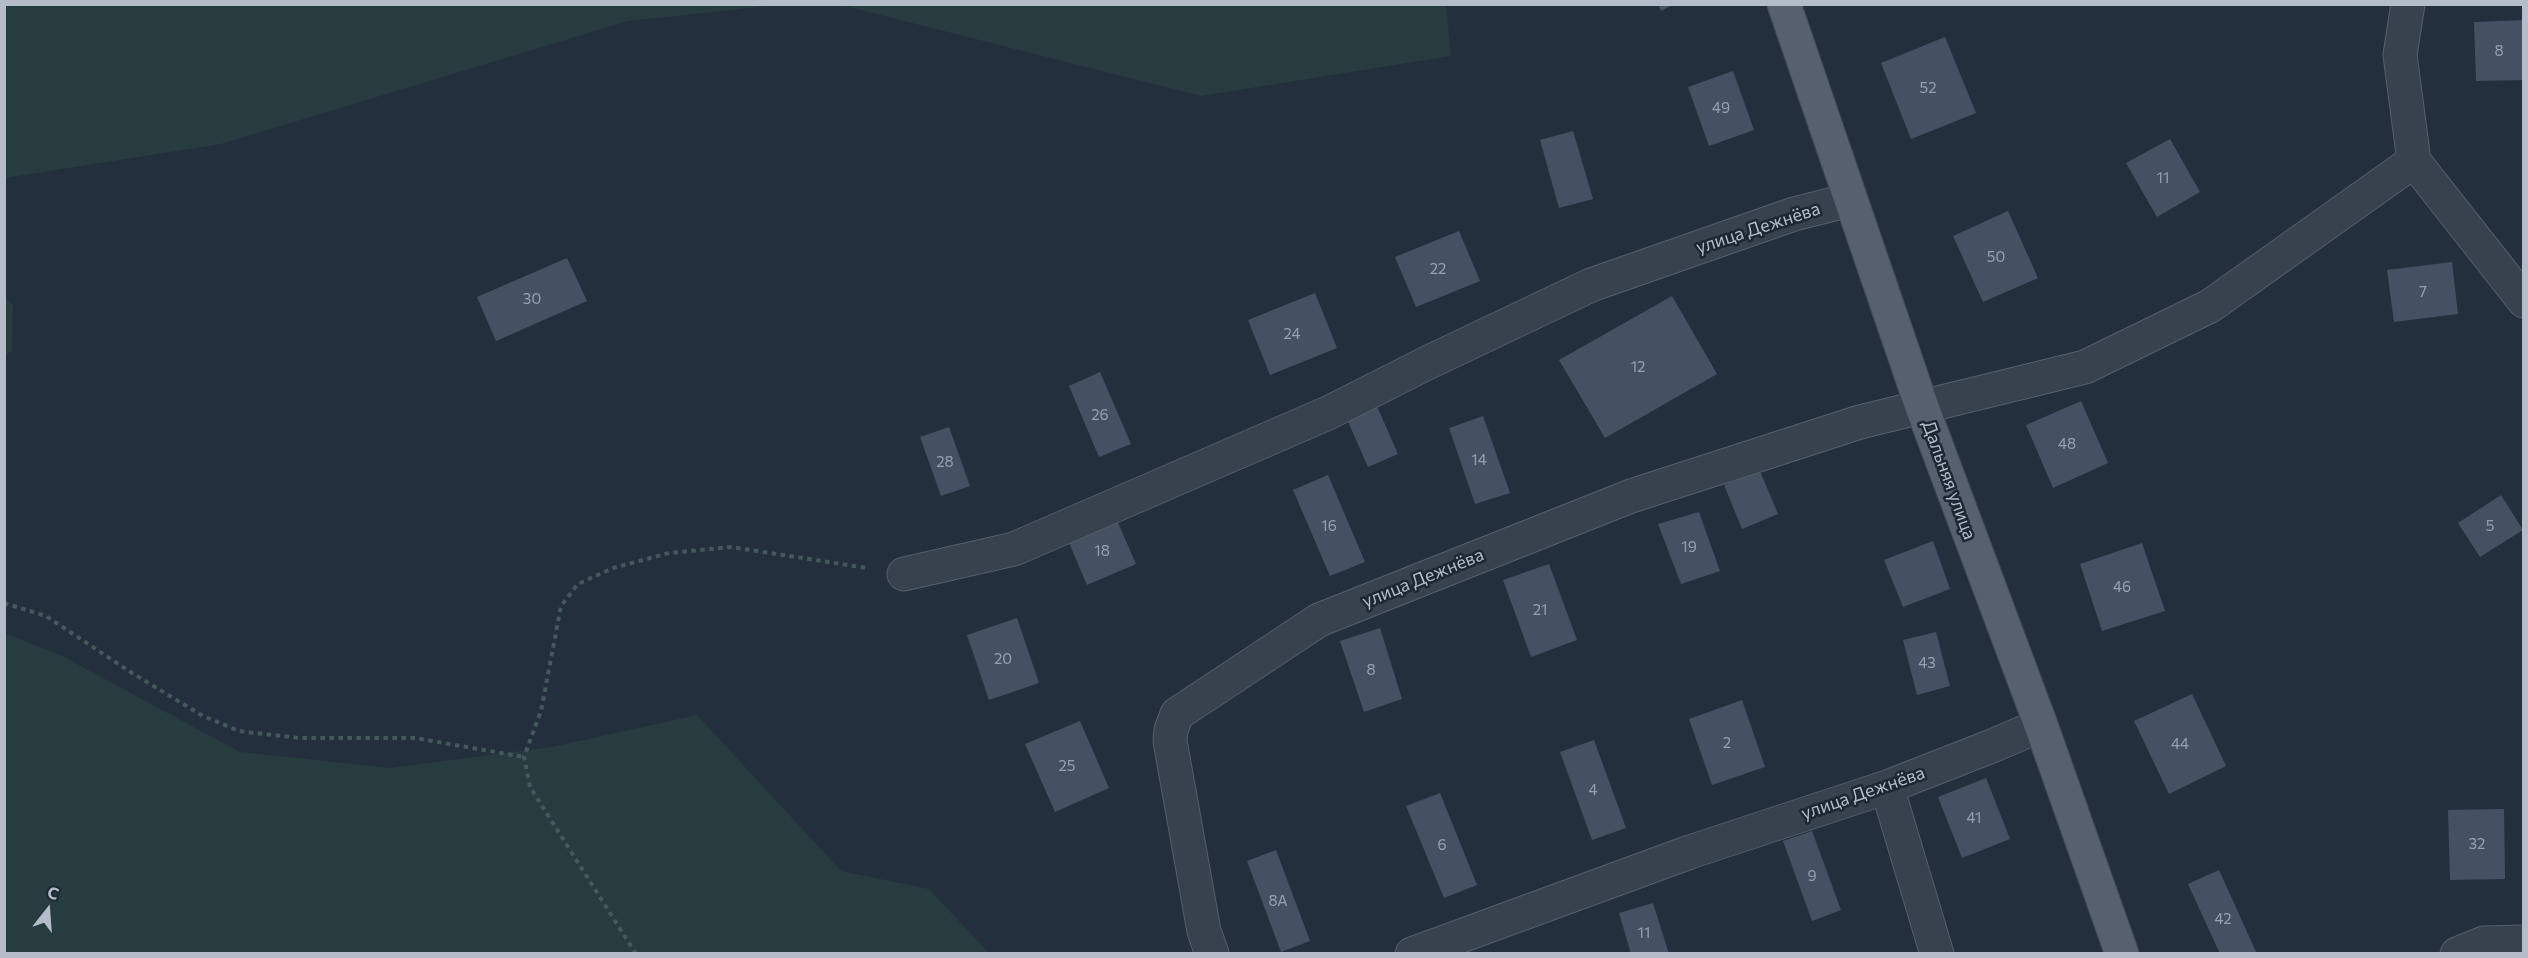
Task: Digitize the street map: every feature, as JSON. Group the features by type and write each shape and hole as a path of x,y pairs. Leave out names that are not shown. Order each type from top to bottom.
{"main road":[{"name":"Дальняя улица","path":"1784,4 1922,407 2041,725 2122,954"}],"street":[{"path":"2408,4 2400,55 2414,161 2523,301"},
{"name":"улица Дежнёва","path":"1212,954 1204,931 1170,741 1171,730 1177,714 1319,620 1631,496 1860,423 2085,368 2210,306 2414,161"},
{"name":"улица Дежнёва","path":"903,574 1014,549 1328,413 1591,285 1794,214 1850,200"},
{"name":"улица Дежнёва","path":"1412,954 1690,852 1887,787 2041,725"},
{"path":"1887,787 1937,954"},
{"path":"2457,954 2484,943 2523,942"}],"path":[{"path":"636,954 530,787 524,757 541,711 561,606 578,584 613,568 669,553 731,547 903,574"},
{"path":"4,603 46,616 162,692 203,716 238,731 299,738 415,738 524,757"}],"green space":[{"path":"5,4 778,5 628,21 221,144 5,178"},
{"path":"841,5 1446,5 1451,56 1201,96"},
{"path":"5,298 13,305 12,351 5,355"},
{"path":"4,633 64,657 240,752 390,768 552,747 697,715 841,871 929,889 989,953 5,953"}],"building":[{"path":"1658,4 1674,4 1661,11"},
{"path":"2524,20 2524,80 2476,81 2474,22"},
{"path":"1945,37 1976,113 1911,139 1881,63"},
{"path":"1733,71 1754,130 1709,146 1688,87"},
{"path":"1573,131 1593,199 1559,208 1540,140"},
{"path":"2170,139 2200,192 2157,217 2126,163"},
{"path":"2008,211 2038,278 1983,302 1953,236"},
{"path":"1459,231 1480,281 1416,307 1395,257"},
{"path":"567,258 587,301 496,341 477,297"},
{"path":"2452,262 2458,314 2394,322 2387,270"},
{"path":"1315,293 1337,348 1270,375 1248,320"},
{"path":"1672,296 1717,374 1605,438 1559,360"},
{"path":"1100,372 1131,444 1099,457 1069,386"},
{"path":"2081,401 2108,463 2053,488 2026,425"},
{"path":"1376,404 1398,454 1368,467 1346,417"},
{"path":"1483,416 1510,493 1475,504 1449,428"},
{"path":"949,427 970,486 941,496 920,437"},
{"path":"1760,471 1778,514 1742,529 1724,485"},
{"path":"1328,475 1365,562 1330,576 1293,490"},
{"path":"2501,495 2523,530 2480,557 2458,523"},
{"path":"1699,512 1720,571 1681,584 1658,524"},
{"path":"1116,518 1136,564 1087,585 1067,538"},
{"path":"1933,541 1950,589 1903,607 1884,560"},
{"path":"2142,543 2165,611 2102,631 2080,564"},
{"path":"1549,564 1577,640 1531,657 1503,580"},
{"path":"1017,618 1039,683 989,700 967,635"},
{"path":"1380,628 1402,699 1364,712 1340,641"},
{"path":"1936,632 1950,686 1917,695 1903,640"},
{"path":"2192,694 2226,766 2169,794 2134,721"},
{"path":"1742,700 1765,767 1712,785 1689,719"},
{"path":"1080,721 1109,788 1055,812 1025,744"},
{"path":"1594,740 1626,828 1592,840 1560,752"},
{"path":"1986,778 2010,839 1962,858 1938,797"},
{"path":"1440,793 1477,885 1444,898 1406,806"},
{"path":"2504,809 2505,879 2450,880 2448,810"},
{"path":"1812,831 1841,910 1812,921 1783,841"},
{"path":"1276,850 1310,941 1281,952 1247,861"},
{"path":"2219,870 2257,954 2220,954 2188,884"},
{"path":"1653,903 1669,954 1631,954 1619,913"}]}
